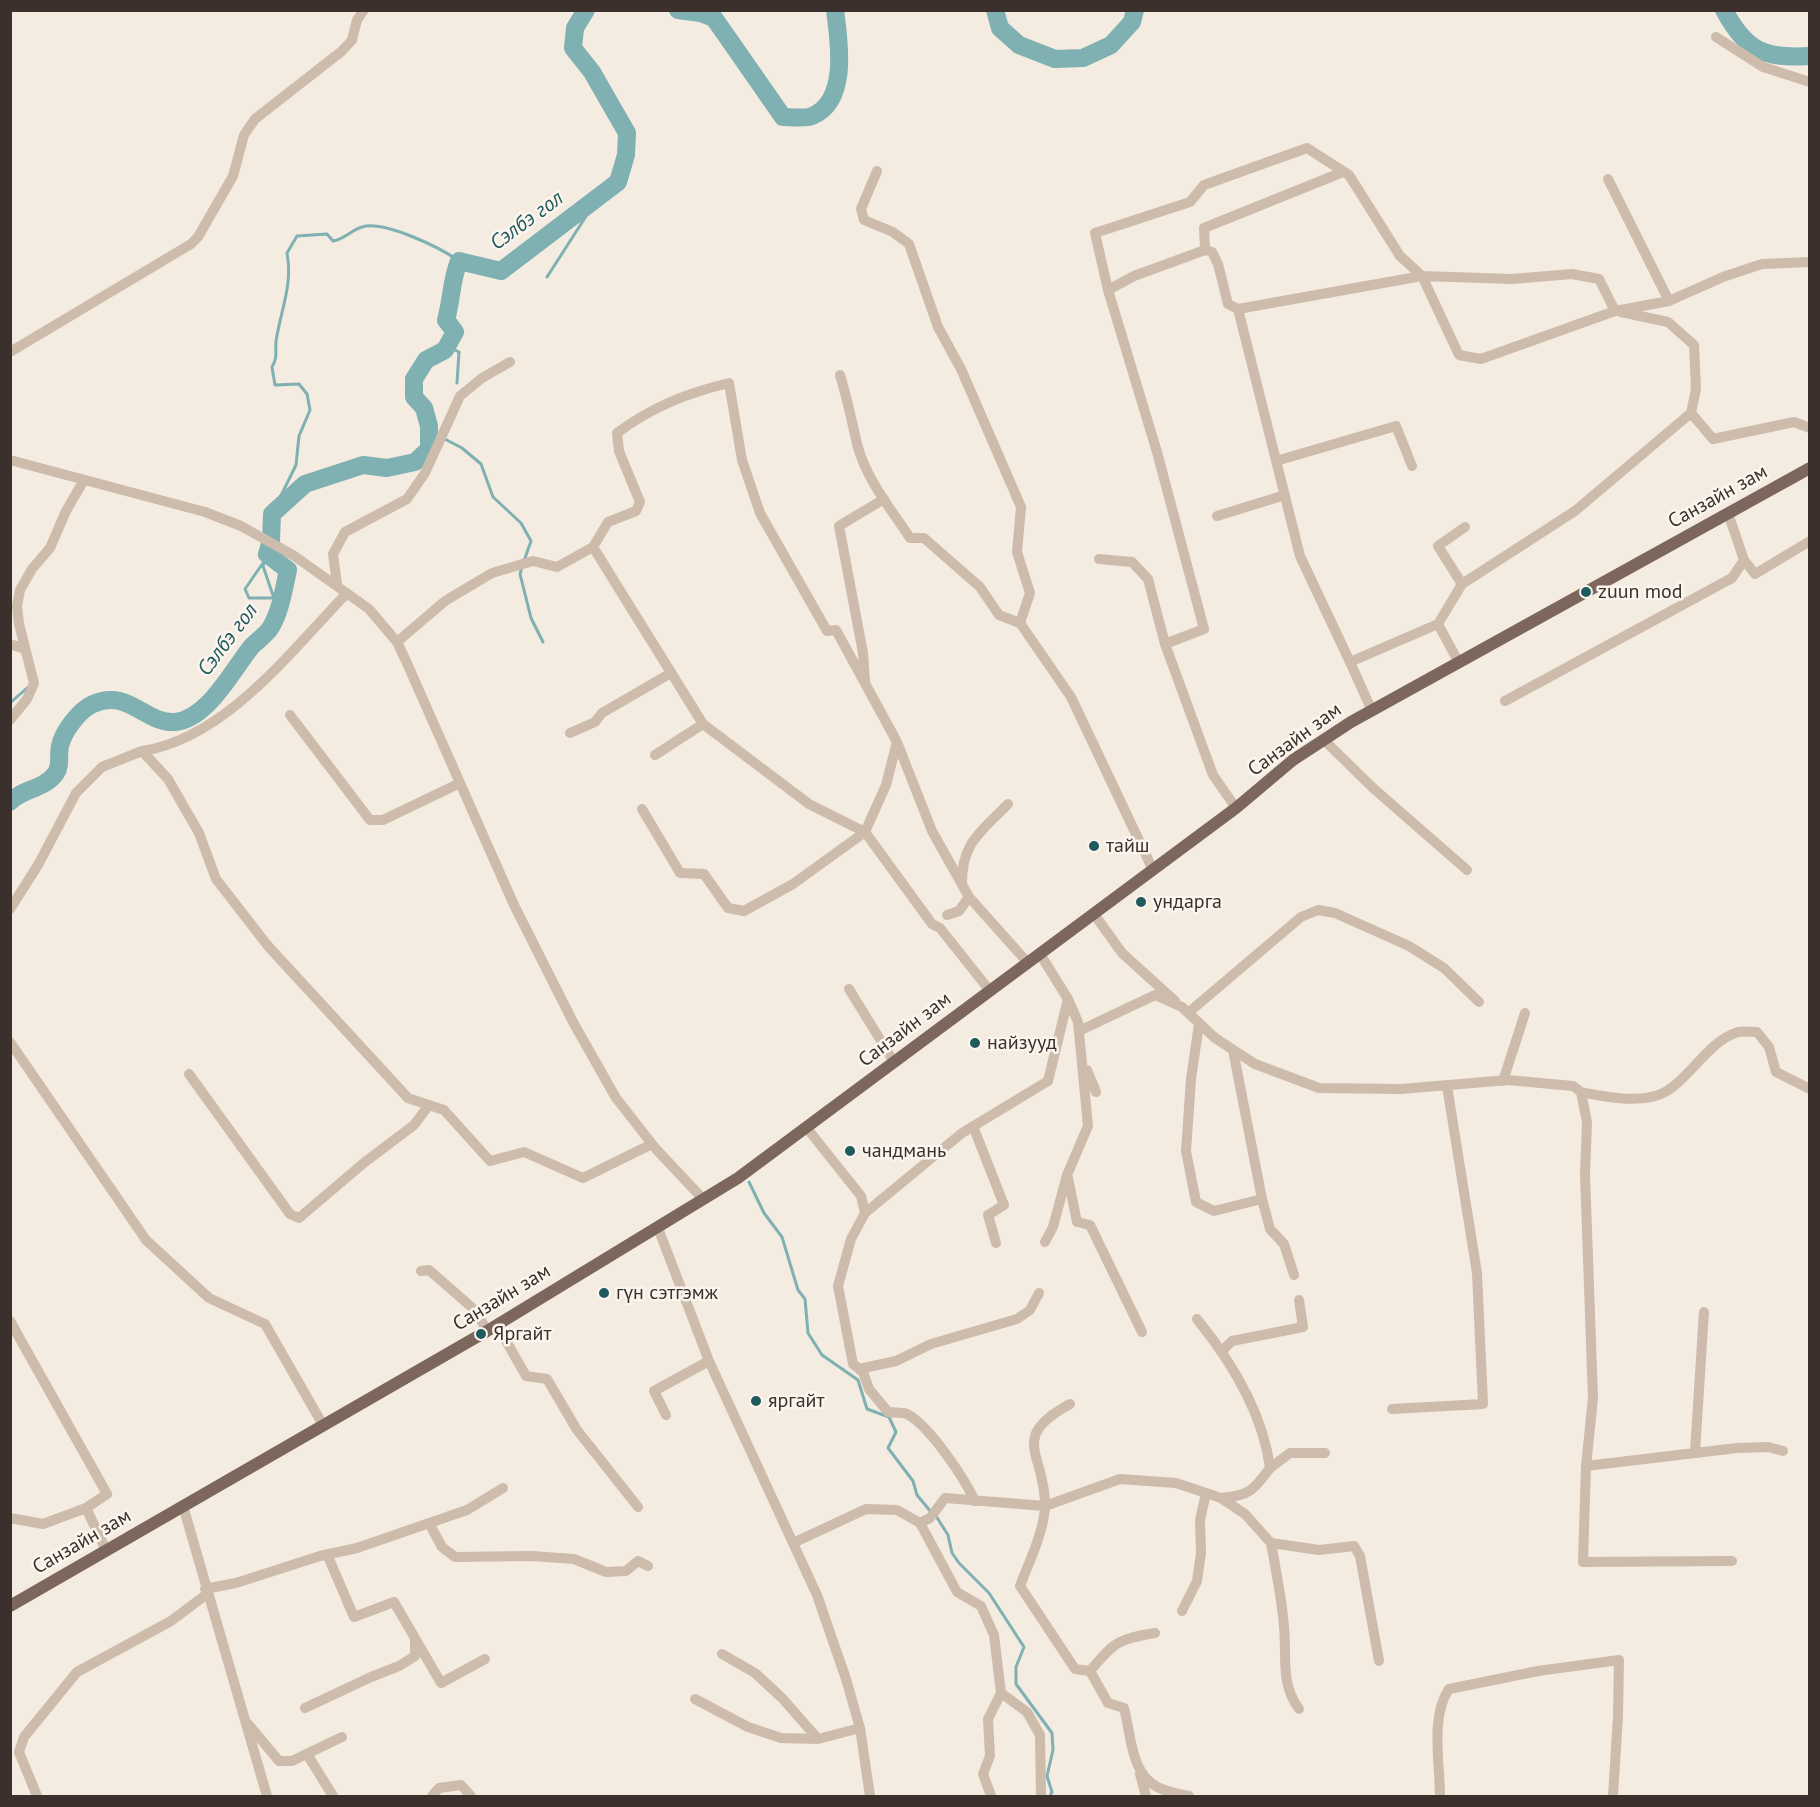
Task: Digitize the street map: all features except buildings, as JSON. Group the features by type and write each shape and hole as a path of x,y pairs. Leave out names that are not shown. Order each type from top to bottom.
{"main road":[{"name":"Санзайн зам","path":"10,1606 492,1328 738,1178 1236,808 1293,760 1324,740 1372,711 1809,468"}],"street":[{"path":"10,352 171,258 198,237 233,176 244,135 255,119 342,51 352,40 357,20 364,10"},
{"path":"1716,37 1763,67 1809,82"},
{"path":"1165,644 1203,628 1155,444 1108,290 1095,232 1190,202 1204,185 1307,148 1349,175 1400,256 1422,276 1459,355 1481,359 1615,311 1669,301 1723,277 1762,264 1809,262"},
{"path":"877,171 861,209 864,220 893,232 909,244 938,327 961,369 1021,507 1017,552 1030,593 1020,623"},
{"path":"1204,250 1204,228 1343,172"},
{"path":"1608,179 1669,301"},
{"path":"1108,290 1134,276 1204,250 1212,252 1218,264 1228,304 1238,309 1422,276 1512,279 1572,274 1599,279 1615,311"},
{"path":"1238,309 1300,556 1372,711"},
{"path":"1350,662 1438,624 1462,584 1575,511 1691,413 1695,389 1694,345 1668,322 1615,311"},
{"path":"337,584 333,554 345,532 407,499 425,473 460,396 482,378 510,362"},
{"path":"840,375 858,445 884,499 910,538 924,538 980,587 999,615 1020,623 1071,697 1153,870"},
{"path":"397,642 445,601 492,573 533,561 557,567 593,547 608,522 636,511 640,502 619,451 617,433 637,418 666,403 691,393 729,383 730,400 742,460 760,513 827,631 836,630 897,742 932,831 962,888 1028,963"},
{"path":"1691,413 1713,439 1794,422 1809,428"},
{"path":"1276,461 1396,426 1412,466"},
{"path":"10,460 206,512 242,526 285,550 337,584 369,609 397,642 526,932 616,1098 652,1144 703,1199"},
{"path":"10,720 27,699 34,683 17,606 20,590 32,569 50,548 66,511 84,480"},
{"path":"1217,516 1285,495"},
{"path":"865,683 863,653 839,526 884,499"},
{"path":"1728,513 1744,560 1755,574 1809,541"},
{"path":"1462,584 1438,546 1466,527"},
{"path":"593,547 704,724 809,804 865,832 932,924 940,928 990,991"},
{"path":"1099,559 1132,562 1148,579 1165,644 1213,775 1236,808"},
{"path":"1505,701 1732,578 1744,560"},
{"path":"10,909 38,865 76,793 102,767 142,751 188,738 216,719 255,688 347,592"},
{"path":"1438,624 1459,663"},
{"path":"10,644 25,649"},
{"path":"570,734 595,722 602,713 671,673"},
{"path":"290,715 370,820 382,820 460,783"},
{"path":"656,755 704,724"},
{"path":"1324,740 1373,788 1467,870"},
{"path":"642,809 680,873 704,874 728,908 744,911 793,884 865,832 886,785 897,742"},
{"path":"142,751 168,779 199,833 216,879 268,946 408,1098 444,1110 490,1161 524,1152 583,1178 652,1144"},
{"path":"962,888 962,864 970,843 1008,804"},
{"path":"947,915 959,911 969,897"},
{"path":"1184,1010 1301,917 1318,910 1335,913 1408,946 1444,968 1479,1002"},
{"path":"1094,914 1122,953 1199,1024 1255,1064 1319,1088 1401,1089 1503,1081 1573,1086 1581,1092 1614,1099 1638,1098 1666,1092 1720,1044 1739,1032 1757,1032 1769,1047 1776,1072 1809,1089"},
{"path":"1040,954 1068,999 1079,1031 1084,1059 1088,1126 1067,1175 1053,1227 1045,1242"},
{"path":"849,989 894,1062"},
{"path":"1079,1031 1155,995 1184,1010"},
{"path":"975,1501 966,1483 927,1432 907,1414 888,1412 869,1389 863,1372 853,1364 838,1286 851,1239 865,1213 973,1126 1048,1081 1068,999"},
{"path":"1503,1081 1525,1013"},
{"path":"1199,1024 1191,1079 1186,1151 1196,1202 1214,1211 1262,1199"},
{"path":"10,1042 146,1240 209,1298 265,1324 322,1425"},
{"path":"1233,1050 1270,1229 1284,1244 1294,1275"},
{"path":"1084,1059 1096,1092"},
{"path":"189,1074 290,1214 299,1218 365,1162 414,1125 429,1105"},
{"path":"1392,1410 1483,1404 1477,1273 1447,1086"},
{"path":"1581,1092 1587,1122 1585,1174 1593,1398 1586,1466 1583,1562 1732,1562"},
{"path":"973,1126 1004,1205 988,1215 996,1242"},
{"path":"807,1127 861,1196 865,1213"},
{"path":"1067,1175 1077,1222 1090,1225 1142,1332"},
{"path":"658,1228 709,1361 817,1595 860,1728 870,1797"},
{"path":"421,1271 429,1270 476,1311 492,1328 526,1376 547,1379 577,1430 638,1507"},
{"path":"859,1369 896,1361 931,1344 1017,1319 1030,1310 1039,1293"},
{"path":"1222,1350 1232,1341 1303,1327 1299,1300"},
{"path":"1695,1452 1704,1312"},
{"path":"1197,1318 1222,1350 1250,1402 1268,1451 1270,1468"},
{"path":"10,1321 107,1494 86,1508 42,1524 10,1518"},
{"path":"666,1415 654,1391 709,1361"},
{"path":"1070,1404 1050,1415 1038,1427 1032,1441 1045,1506 1038,1538 1020,1586 1075,1669 1090,1671"},
{"path":"1586,1466 1695,1452 1768,1447 1783,1451"},
{"path":"1221,1498 1237,1497 1255,1490 1270,1468 1290,1453 1325,1453"},
{"path":"920,1523 930,1518 945,1498 1045,1506 1120,1479 1176,1483 1221,1498 1245,1514 1271,1543 1285,1629 1283,1666 1289,1696 1299,1709"},
{"path":"37,1797 19,1752 24,1737 77,1672 171,1621 206,1592 327,1554 357,1548 429,1523 466,1510 503,1488"},
{"path":"1182,1611 1197,1581 1201,1553 1200,1520 1206,1493"},
{"path":"183,1506 267,1797"},
{"path":"86,1508 106,1551"},
{"path":"793,1543 867,1509 897,1510 920,1523 957,1592 981,1606 994,1635 1001,1693 988,1719 990,1756 983,1774 991,1797"},
{"path":"429,1523 442,1546 455,1557 531,1556 574,1559 606,1572 626,1570 638,1561 648,1566"},
{"path":"1271,1543 1319,1550 1354,1546 1360,1557 1378,1661"},
{"path":"327,1554 354,1617 394,1602 441,1683 485,1659"},
{"path":"1090,1671 1107,1650 1122,1639 1155,1633"},
{"path":"305,1708 399,1666 415,1656 416,1640"},
{"path":"722,1654 755,1673 782,1698 818,1739"},
{"path":"1440,1797 1439,1722 1441,1701 1449,1689 1527,1673 1619,1660 1618,1716 1612,1797"},
{"path":"1090,1671 1108,1702 1124,1708 1146,1797"},
{"path":"1001,1693 1027,1712 1040,1735 1041,1797"},
{"path":"695,1699 759,1731 781,1738 818,1739 860,1728"},
{"path":"246,1722 279,1761 292,1761 342,1737"},
{"path":"307,1754 333,1797"},
{"path":"1138,1765 1149,1782 1189,1797"},
{"path":"432,1797 439,1788 461,1785 471,1797"}],"waterway":[{"name":"Сэлбэ гол","path":"10,802 15,797 51,779 58,767 64,734 77,716 93,704 105,700 116,700 154,718 175,722 187,719 209,703 252,646 269,630 274,620 282,599 288,570 267,554 271,541 272,514 305,484 363,465 387,468 415,462 429,449 429,426 424,408 414,397 414,379 426,360 445,350 455,332 446,320 454,275 459,261 501,271 618,182 626,155 627,133 592,72 573,48 575,28 586,10"},
{"name":"Сэлбэ гол","path":"678,10 701,13 714,18 783,117 802,118 812,116 824,108 837,84 839,53 835,10"},
{"name":"Сэлбэ гол","path":"995,10 1000,28 1019,45 1055,59 1083,58 1111,45 1132,22 1135,10"},
{"name":"Сэлбэ гол","path":"1724,10 1740,35 1758,50 1780,56 1810,56"},
{"path":"547,277 599,196"},
{"path":"272,514 296,465 299,436 310,410 307,394 299,384 275,385 272,367 276,357 276,341 289,276 287,253 297,236 327,234 333,241 362,227 372,226 398,231 439,249 459,261"},
{"path":"447,346 459,352 457,383"},
{"path":"429,426 441,437 462,448 481,464 493,497 521,523 531,541 524,561"},
{"path":"267,554 263,566 278,610"},
{"path":"265,560 245,589 249,598 274,598"},
{"path":"522,567 520,574 531,618 543,642"},
{"path":"10,703 27,688"},
{"path":"749,1182 764,1213 782,1237 798,1290 805,1299 808,1333 822,1355 858,1380 867,1409 889,1417 896,1432 888,1448 913,1481 917,1495 931,1512"},
{"path":"936,1516 948,1535 952,1553 989,1593 1024,1647 1016,1667 1016,1684 1052,1733 1053,1750 1047,1776 1052,1792 1050,1796"}],"place":[{"name":"zuun mod","path":"1586,592"},
{"name":"тайш","path":"1094,846"},
{"name":"ундарга","path":"1141,902"},
{"name":"найзууд","path":"975,1043"},
{"name":"чандмань","path":"850,1151"},
{"name":"гүн сэтгэмж","path":"604,1293"},
{"name":"Яргайт","path":"481,1334"},
{"name":"яргайт","path":"756,1401"}]}
